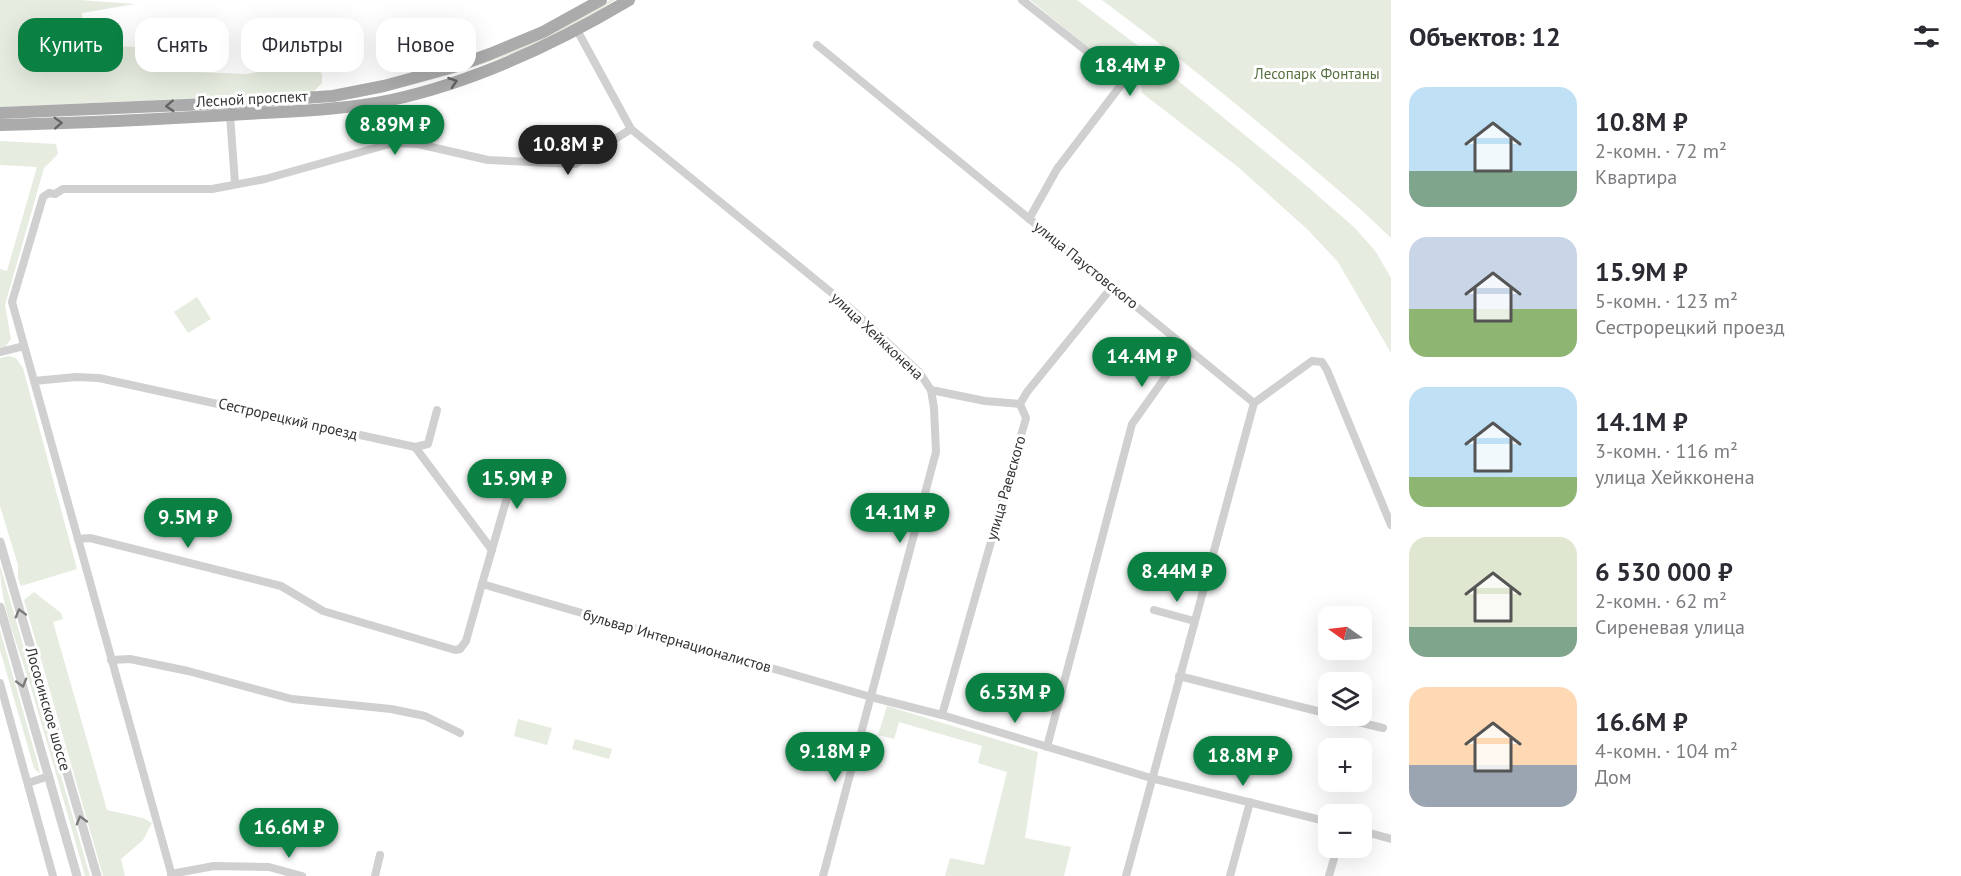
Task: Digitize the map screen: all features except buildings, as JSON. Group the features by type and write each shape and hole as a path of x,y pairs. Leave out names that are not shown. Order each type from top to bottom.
{"main road":[{"name":"Лесной проспект","path":"0,113 333,96 384,86 457,66 543,32 601,0"},
{"name":"Лесной проспект","path":"0,125 334,109 390,100 429,90 530,53 578,30 629,0"},
{"path":"333,96 334,109"}],"street":[{"path":"1022,0 1121,80 1121,86 1057,169 1029,219"},
{"name":"улица Хейкконена","path":"578,30 631,129 849,307 919,372 931,390 936,452 823,876"},
{"name":"улица Паустовского","path":"817,45 1254,403"},
{"path":"230,115 235,183"},
{"path":"302,876 269,867 214,866 171,875 12,302 43,196 55,194 63,189 212,189 265,179 393,143 418,144 488,160 575,164 631,129"},
{"path":"931,390 985,401 1020,404 1027,392 1112,287"},
{"path":"0,352 24,346"},
{"path":"1047,747 1132,424 1186,348"},
{"path":"1126,876 1254,403 1312,361 1322,362 1391,525"},
{"name":"Сестрорецкий проезд","path":"34,381 76,377 110,380 415,447"},
{"name":"улица Раевского","path":"942,715 1026,418 1020,404"},
{"path":"436,410 428,444 415,447 492,550"},
{"path":"78,538 90,538 281,585 323,611 455,650 460,649 466,641 518,463"},
{"name":"Лососинское шоссе","path":"0,542 97,876"},
{"name":"бульвар Интернационалистов","path":"482,584 871,697 942,715 1152,778 1318,819"},
{"name":"Лососинское шоссе","path":"0,607 77,876"},
{"path":"1154,610 1194,621"},
{"path":"111,660 130,659 188,671 292,699 391,709 425,716 460,733"},
{"path":"1179,676 1318,712"},
{"path":"0,683 53,876"},
{"path":"1372,725 1383,728"},
{"path":"28,783 49,776"},
{"path":"1230,876 1250,802"},
{"path":"1372,834 1391,839"},
{"path":"375,876 381,855"},
{"path":"1329,876 1334,858"}],"green space":[{"path":"0,0 80,0 135,4 82,13 82,18 18,18 18,72 123,72 123,47 135,47 135,72 247,74 320,72 322,75 322,83 312,93 0,107"},
{"path":"610,0 615,0 557,35 476,67 476,58 539,39"},
{"path":"1030,0 1077,0 1153,57 1150,72 1133,78 1125,77"},
{"name":"Лесопарк Фонтаны","path":"1102,0 1391,0 1391,238 1253,118"},
{"path":"431,72 458,72 401,88 351,99 350,97"},
{"path":"1167,74 1301,181 1355,228 1376,252 1391,278 1391,353 1338,262 1308,230 1238,167 1142,93 1141,86 1147,80"},
{"path":"0,141 56,144 58,154 44,168 5,305 11,339 5,347 0,348 0,269 7,271 37,167 0,165"},
{"path":"197,297 211,319 188,333 174,312"},
{"path":"9,356 16,358 23,368 77,569 21,586 18,578 18,565 0,506 0,358"},
{"path":"0,565 90,876 85,876 10,623 3,594"},
{"path":"34,592 61,613 63,619 53,622 107,810 143,818 152,823 143,840 121,859 125,876 103,876 24,600"},
{"path":"0,630 40,774 34,768 0,650"},
{"path":"887,706 1038,752 1025,838 1071,847 1064,876 945,876 950,858 984,865 1007,772 978,763 982,746 899,722 894,739 878,735"},
{"path":"518,719 552,728 547,745 514,736"},
{"path":"575,739 612,749 609,759 572,749"}]}
